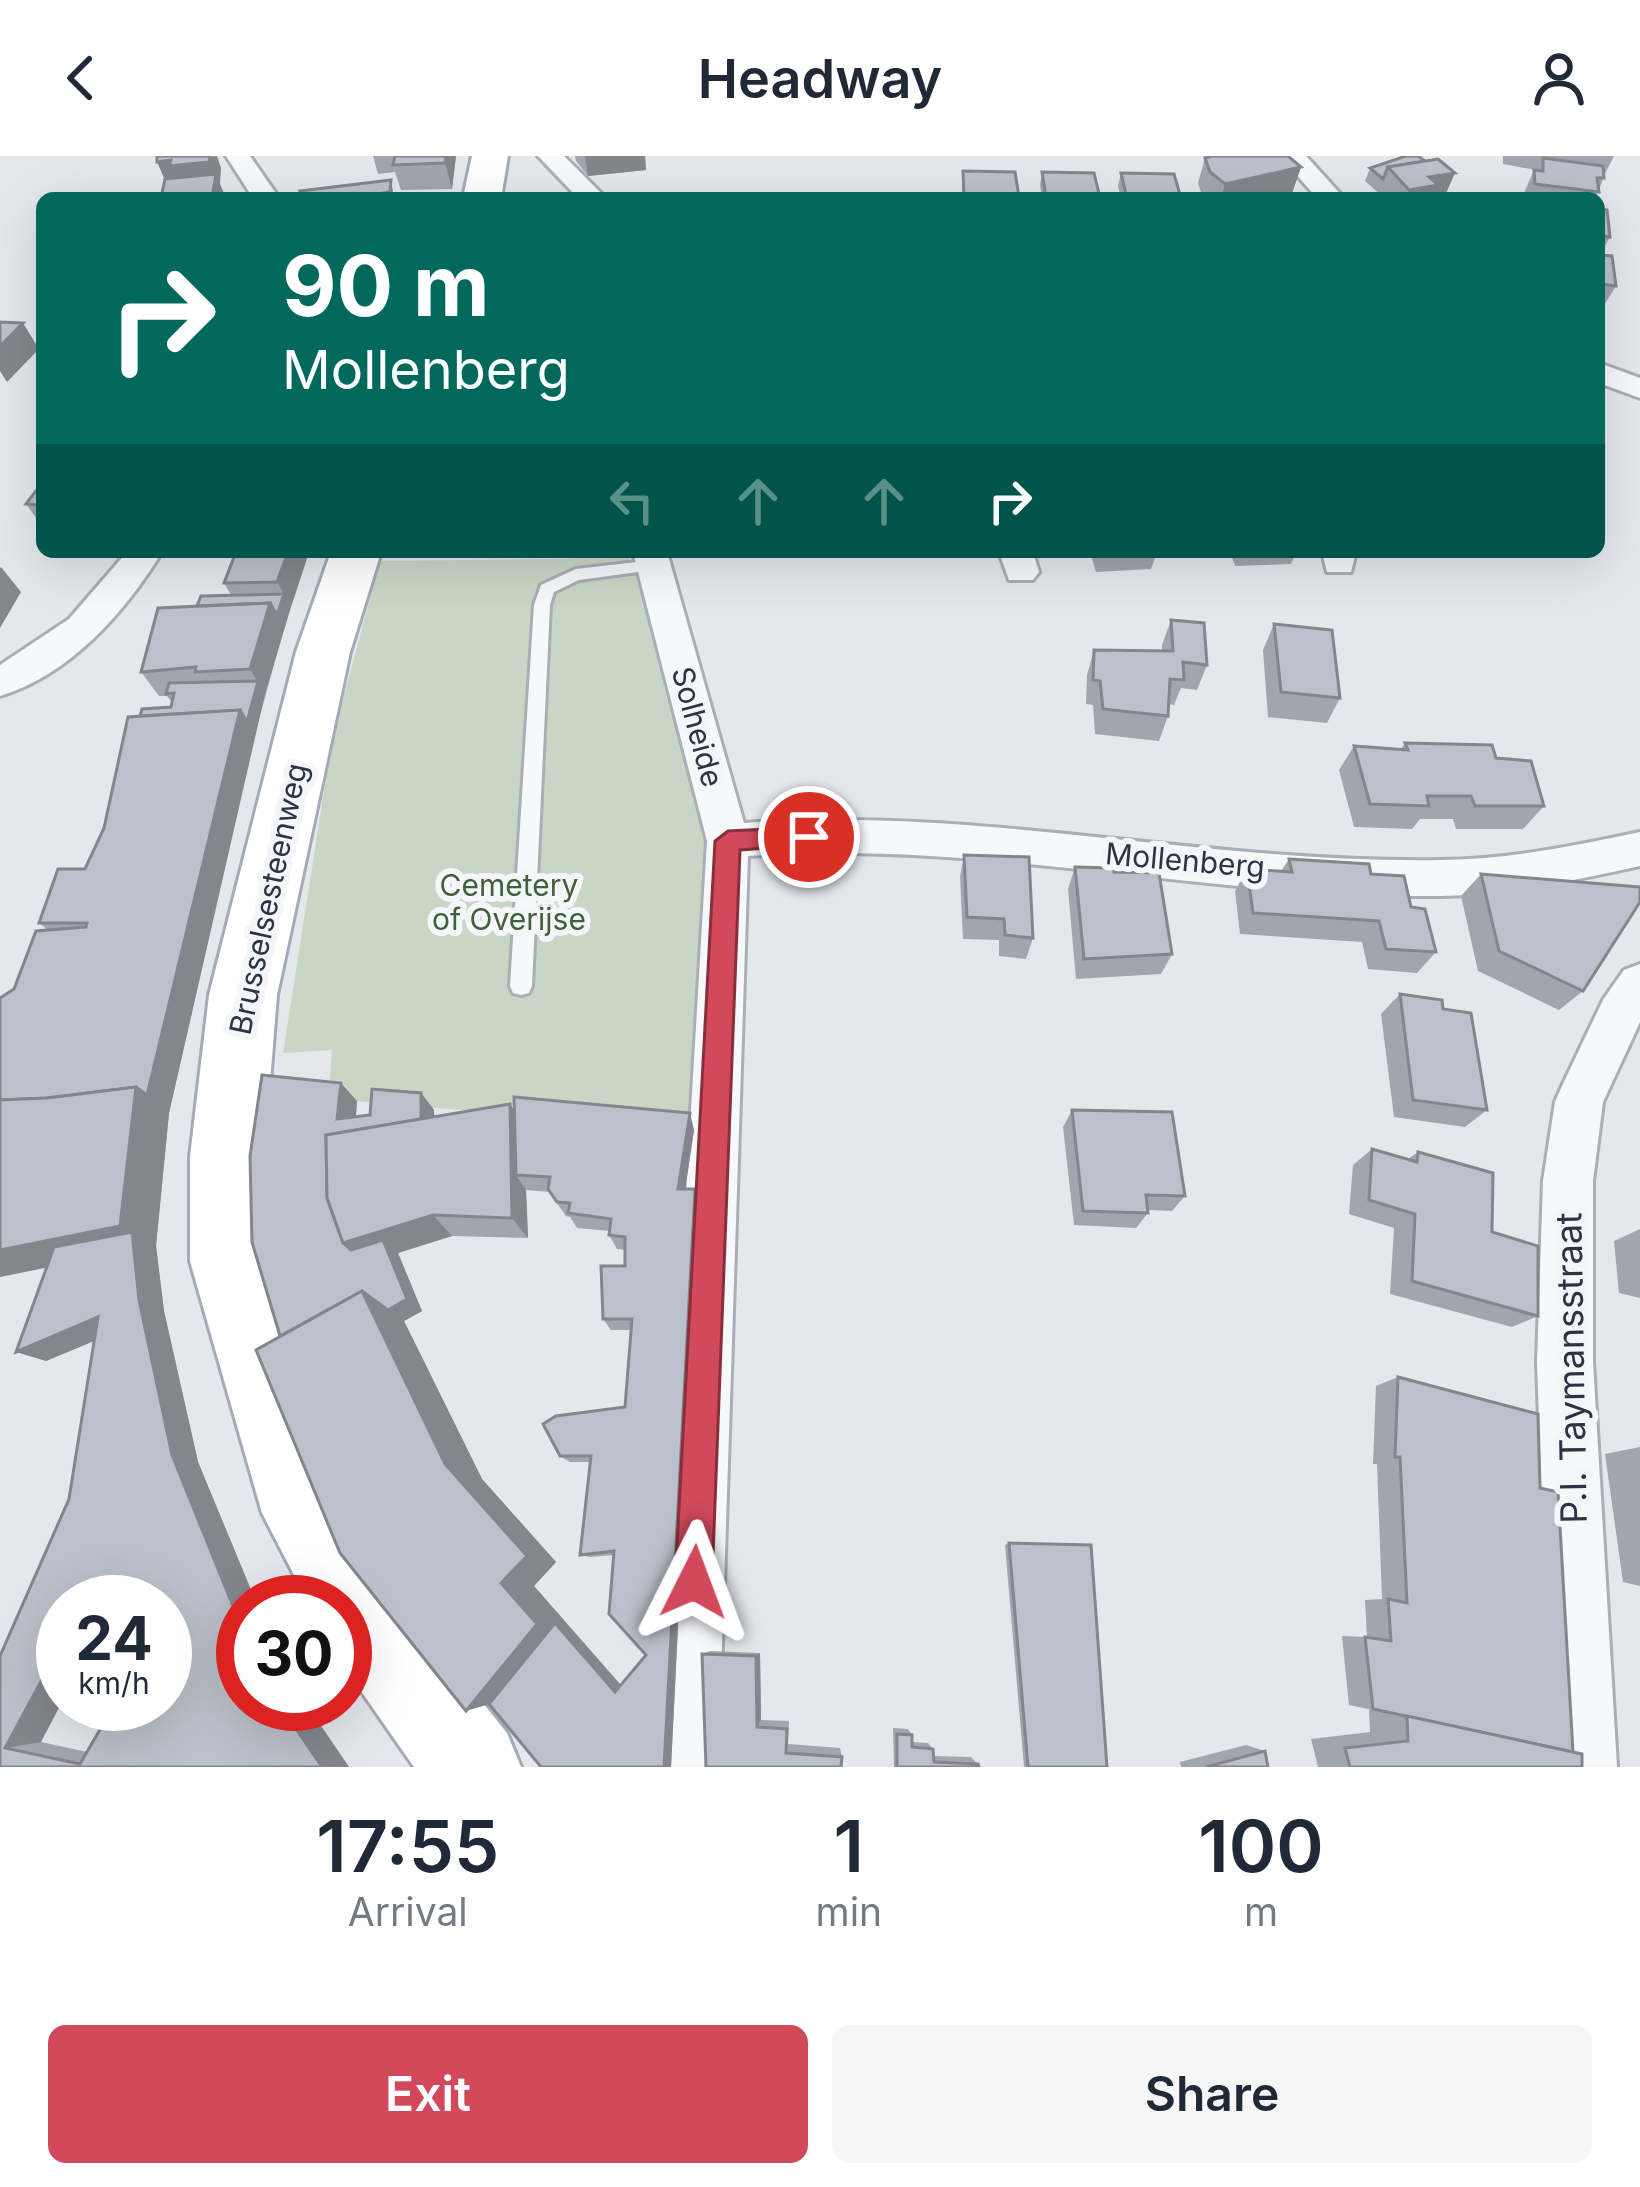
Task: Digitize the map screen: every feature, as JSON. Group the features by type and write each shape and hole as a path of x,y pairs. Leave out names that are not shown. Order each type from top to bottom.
{"main road":[{"path":"483,192 490,156"},
{"name":"Brusselsesteenweg","path":"354,558 323,652 243,994 227,1157 228,1261 305,1513 398,1671 473,1767"}],"street":[{"path":"238,156 262,192"},
{"path":"550,156 587,192"},
{"path":"1292,156 1325,192"},
{"path":"1605,374 1640,389"},
{"path":"0,682 83,631 103,613 141,558"},
{"name":"Solheide","path":"652,558 728,841 685,1767"},
{"name":"Mollenberg","path":"728,841 770,836 926,839 1321,873 1443,878 1640,849"},
{"name":"P.I. Taymansstraat","path":"1584,1767 1565,1362 1568,1181 1579,1102 1619,1014 1640,984"}],"lane":[{"path":"521,986 542,605 547,589 576,575 652,558"}],"green space":[{"name":"Cemetery of Overijse","path":"629,558 632,573 648,580 713,844 699,1129 328,1099 332,1050 283,1053 332,740 380,561"}],"building":[{"path":"157,156 210,156 209,162 169,166 171,160 157,162"},
{"path":"395,156 446,156 445,163 393,165"},
{"path":"1288,156 1301,167 1225,184 1210,172 1205,158"},
{"path":"1406,156 1425,161 1388,167 1383,179 1370,168"},
{"path":"1543,158 1603,166 1604,178 1597,178 1599,192 1535,184 1534,170 1543,171"},
{"path":"1438,159 1455,173 1429,177 1438,185 1409,190 1388,167"},
{"path":"963,171 1015,172 1018,192 964,192"},
{"path":"1042,172 1094,173 1099,192 1045,192"},
{"path":"1121,173 1174,174 1179,192 1126,192"},
{"path":"216,174 213,192 162,192 165,179"},
{"path":"391,180 390,192 300,191"},
{"path":"1605,210 1607,210 1610,237 1605,237"},
{"path":"1605,255 1612,256 1616,286 1605,285"},
{"path":"0,322 23,323 0,346"},
{"path":"234,558 286,558 277,582 224,583"},
{"path":"284,594 277,615 270,603 197,606 201,596"},
{"path":"270,603 250,669 141,672 158,608"},
{"path":"1171,620 1204,623 1207,665 1183,662 1184,680 1170,679 1168,716 1103,709 1100,681 1093,680 1094,650 1173,651"},
{"path":"1274,624 1332,630 1340,698 1281,692"},
{"path":"258,681 247,722 240,710 140,716 142,709 171,707 174,693 166,694 169,683"},
{"path":"240,710 147,1095 136,1087 0,1100 0,998 14,989 36,931 86,927 87,923 39,923 58,869 85,869 104,828 128,717"},
{"path":"1405,743 1492,745 1496,758 1531,761 1544,806 1475,806 1471,796 1427,796 1429,806 1370,804 1354,746 1408,750"},
{"path":"964,855 1029,857 1033,938 1005,935 1004,919 967,917"},
{"path":"1289,859 1369,864 1371,874 1404,876 1411,907 1425,909 1436,952 1386,949 1379,921 1253,913 1247,869 1292,872"},
{"path":"1075,867 1159,873 1172,954 1084,959"},
{"path":"1481,874 1640,887 1640,902 1583,991 1499,951"},
{"path":"1400,994 1442,1000 1443,1009 1471,1013 1487,1110 1413,1100"},
{"path":"262,1075 341,1083 337,1119 370,1115 372,1089 421,1093 421,1119 326,1135 327,1198 343,1243 351,1250 383,1240 407,1299 388,1310 362,1291 280,1336 252,1242 250,1156"},
{"path":"136,1087 120,1226 0,1250 0,1100"},
{"path":"514,1097 690,1113 678,1189 695,1189 664,1767 541,1767 489,1704 555,1623 615,1692 646,1655 609,1614 614,1551 580,1555 591,1456 560,1456 543,1424 556,1416 625,1407 632,1319 603,1319 601,1266 625,1266 625,1237 609,1235 611,1219 568,1213 570,1203 557,1202 548,1189 550,1177 516,1175"},
{"path":"510,1104 512,1218 433,1215 343,1243 327,1198 326,1135"},
{"path":"1072,1110 1172,1112 1185,1196 1146,1195 1148,1213 1083,1211"},
{"path":"1372,1149 1417,1162 1418,1152 1493,1173 1492,1232 1538,1246 1538,1316 1412,1281 1415,1214 1369,1200"},
{"path":"132,1232 139,1300 172,1455 220,1575 216,1575 216,1731 297,1731 322,1767 0,1767 0,1656 69,1499 98,1317 16,1352 54,1247"},
{"path":"362,1291 445,1464 527,1556 501,1583 537,1624 466,1711 372,1593 372,1575 358,1575 340,1553 256,1350"},
{"path":"1398,1377 1538,1414 1540,1488 1558,1492 1573,1752 1373,1709 1365,1637 1391,1641 1388,1599 1407,1603 1400,1457 1395,1457"},
{"path":"1009,1543 1091,1545 1107,1767 1028,1767"},
{"path":"702,1654 756,1656 757,1727 787,1729 786,1753 842,1757 841,1767 706,1767"},
{"path":"1407,1716 1582,1754 1582,1767 1350,1767 1345,1748 1408,1741"},
{"path":"897,1734 912,1735 912,1747 933,1749 934,1762 979,1767 897,1767"},
{"path":"1265,1751 1268,1767 1206,1767"}],"route":[{"path":"694,1582 728,841 809,837"}]}
